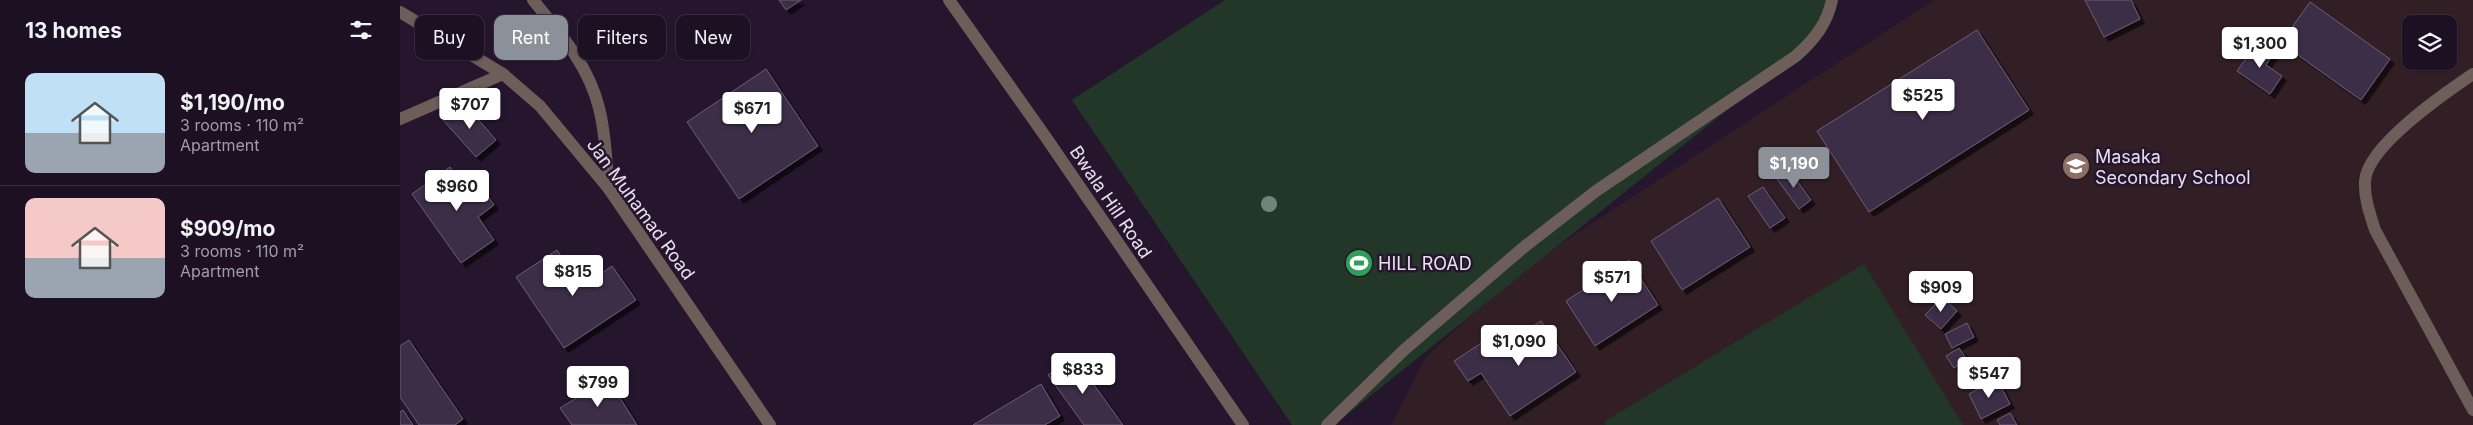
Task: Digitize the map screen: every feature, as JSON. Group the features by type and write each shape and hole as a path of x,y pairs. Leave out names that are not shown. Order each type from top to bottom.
{"street":[{"path":"534,0 579,59 590,82 599,108 609,189"},
{"name":"Bwala Hill Road","path":"949,0 1045,136 1242,425"},
{"path":"1327,425 1404,350 1524,247 1596,191 1796,56 1820,30 1829,14 1832,0"},
{"name":"Jan Muhamad Road","path":"400,12 503,74 540,106 609,189 770,425"},
{"path":"400,119 503,74"},
{"path":"2473,74 2434,101 2403,128 2373,158 2365,179 2367,204 2375,230 2473,410"}],"shaded area":[{"name":"Masaka Secondary School","path":"1934,0 2473,0 2473,425 1391,425 1426,357 1519,271"}],"green space":[{"name":"HILL ROAD","path":"1225,0 1832,0 1807,46 1334,425 1292,425 1072,100"},
{"path":"1864,264 1963,425 1606,425 1604,422"}],"building":[{"path":"779,0 801,0 786,10"},
{"path":"2085,0 2131,0 2140,19 2104,37"},
{"path":"2310,2 2390,59 2361,100 2281,43"},
{"path":"1977,30 2029,110 1869,212 1817,131"},
{"path":"2257,43 2273,54 2266,65 2282,76 2270,94 2237,71"},
{"path":"766,69 818,146 739,199 687,122"},
{"path":"464,103 496,140 476,157 443,120"},
{"path":"450,167 462,183 473,176 494,205 478,217 494,240 461,263 412,194"},
{"path":"1789,170 1811,200 1799,209 1777,179"},
{"path":"1763,187 1785,218 1770,228 1748,196"},
{"path":"1718,198 1750,247 1682,290 1651,241"},
{"path":"557,250 582,287 612,266 636,300 564,348 516,277"},
{"path":"1629,260 1658,305 1595,346 1566,301"},
{"path":"1942,297 1957,311 1941,329 1925,315"},
{"path":"1541,321 1576,372 1510,416 1481,373 1468,381 1454,361 1486,340 1494,352"},
{"path":"1967,323 1974,337 1952,348 1945,334"},
{"path":"409,340 463,419 455,425 419,425 400,397 400,346"},
{"path":"1959,348 1967,360 1954,368 1946,356"},
{"path":"1074,357 1123,425 1084,425 1048,375"},
{"path":"1983,359 1992,372 1975,384 1966,371"},
{"path":"608,379 637,425 572,425 560,408"},
{"path":"1997,379 2010,404 1981,419 1969,394"},
{"path":"1041,384 1060,416 1045,425 973,425"},
{"path":"403,410 413,425 400,425 400,412"},
{"path":"2010,413 2017,425 2000,425 1997,420"}],"place":[{"name":"Masaka Secondary School","path":"2076,166"},
{"name":"HILL ROAD","path":"1359,263"}]}
